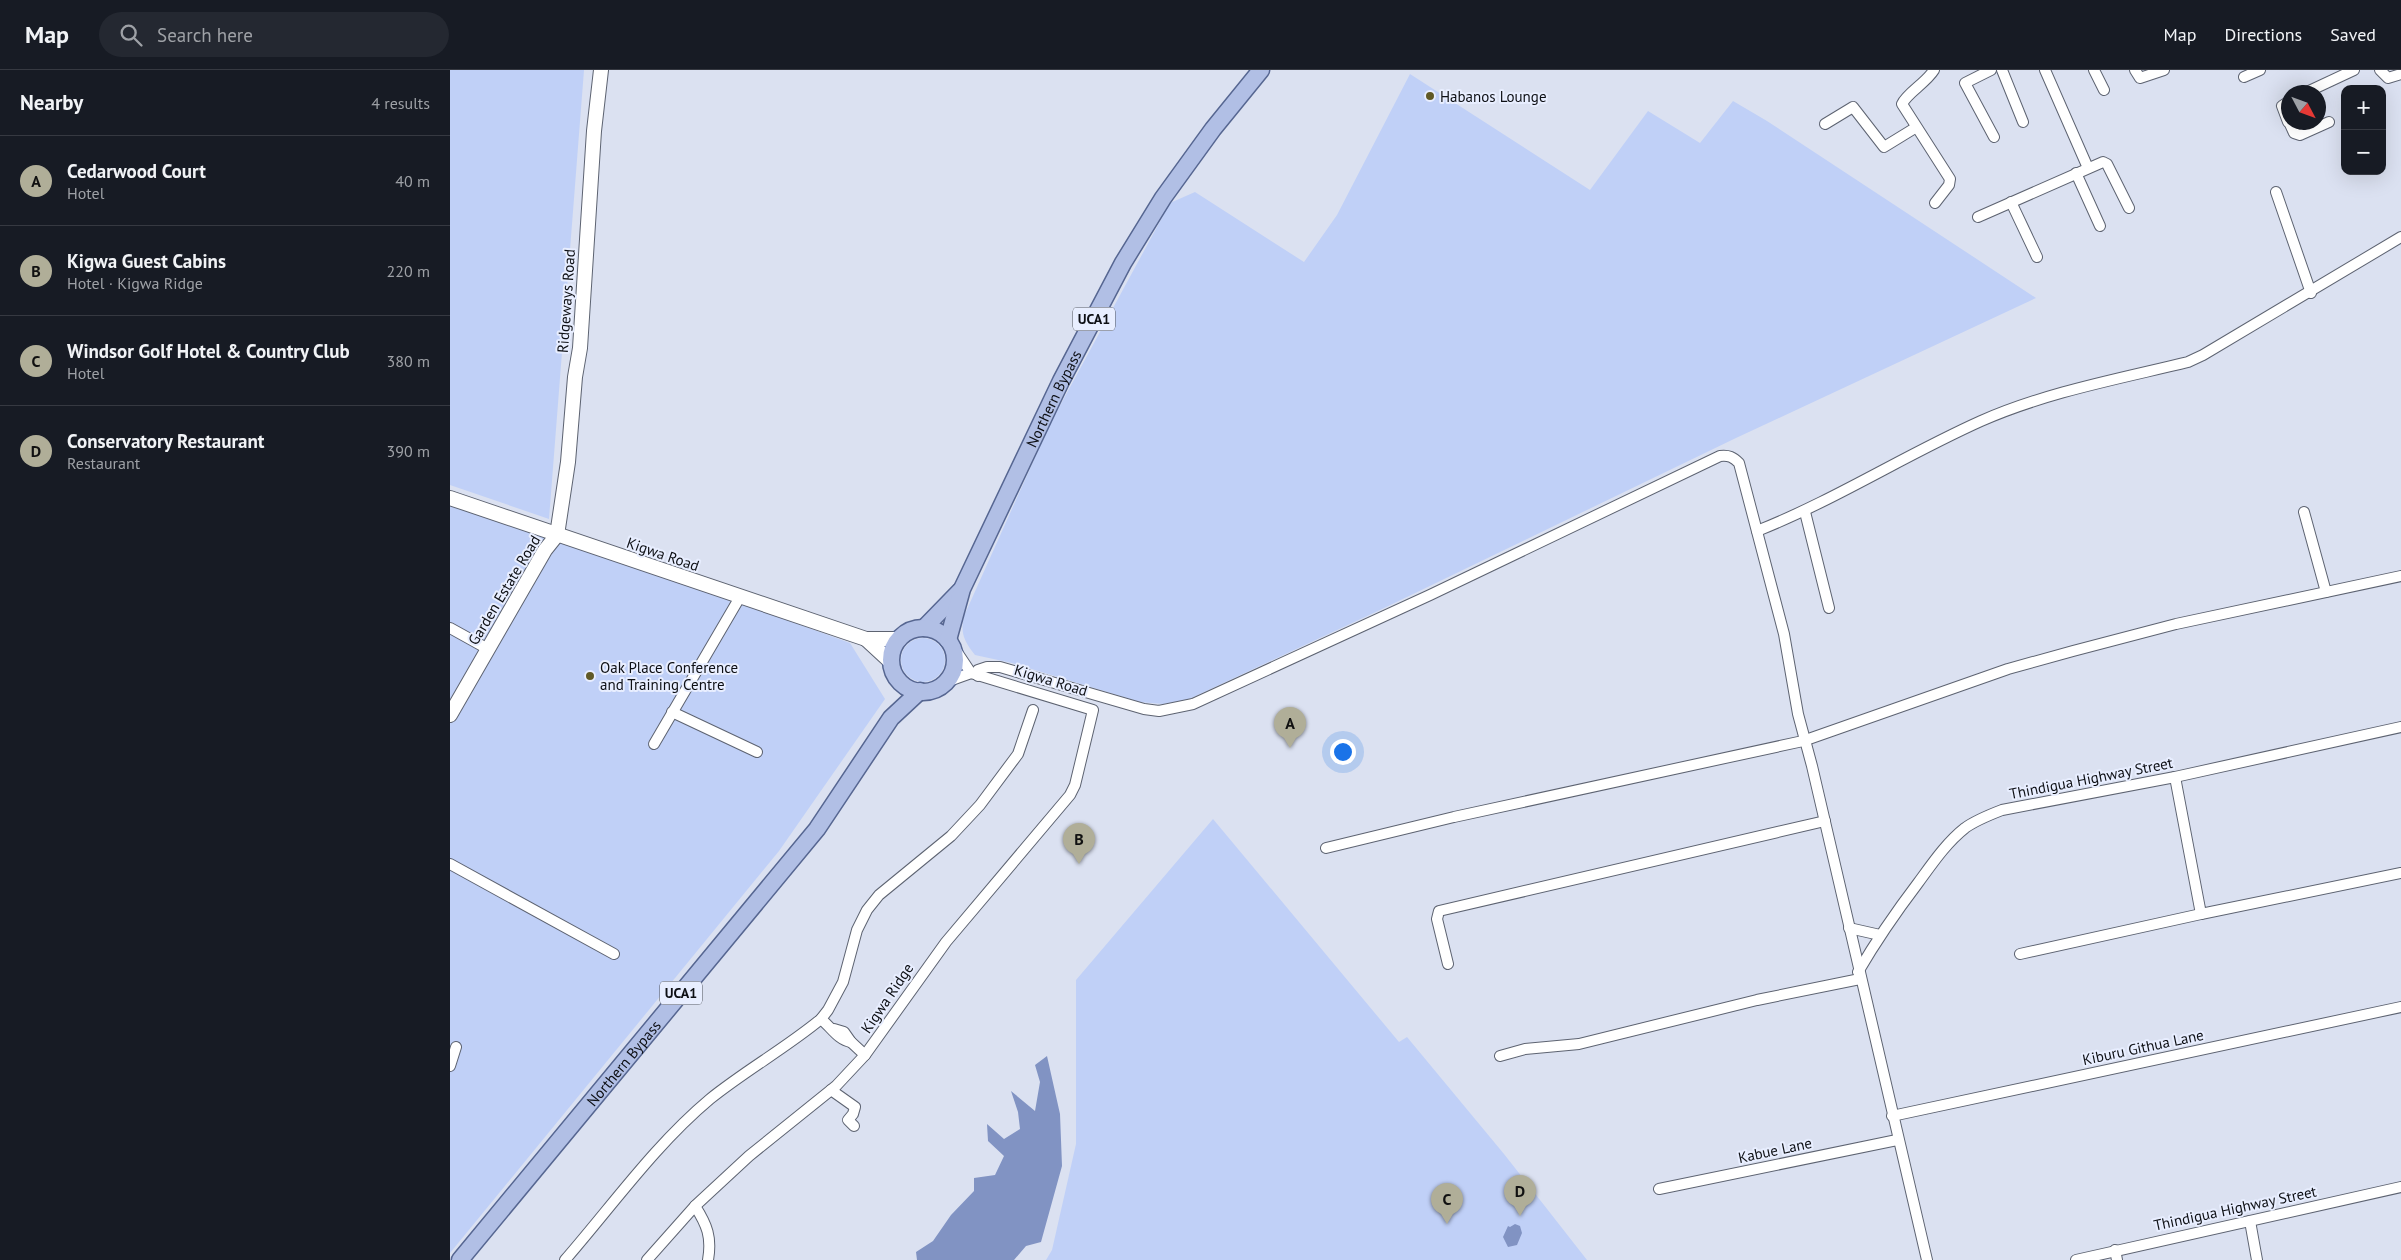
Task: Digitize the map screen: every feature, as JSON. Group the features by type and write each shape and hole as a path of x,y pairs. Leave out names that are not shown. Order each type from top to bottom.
{"main road":[{"name":"Northern Bypass","path":"962,589 1061,381 1123,263 1163,198 1212,129 1261,70"},
{"name":"UCA1","path":"924,628 962,589"},
{"name":"UCA1","path":"949,641 962,589"},
{"path":"924,628 938,631 949,641 955,661 954,670 946,682 936,689 920,691 913,690 900,682 893,671 892,663 894,647 900,639 911,630 924,628"},
{"name":"UCA1","path":"891,718 900,682"},
{"name":"UCA1","path":"891,718 920,691"},
{"name":"Northern Bypass","path":"460,1260 816,829 891,718"}],"street":[{"name":"Ridgeways Road","path":"558,535 568,462 575,376 580,348 594,131 601,70"},
{"path":"1934,70 1928,80 1902,101 1903,107 1915,128 1950,182 1935,203"},
{"path":"1991,70 1977,73 1965,82 1965,85 1994,137"},
{"path":"2002,70 2023,122"},
{"path":"2045,70 2088,168"},
{"path":"2094,70 2104,90"},
{"path":"2135,70 2140,78 2164,70"},
{"path":"2244,78 2260,70"},
{"path":"2318,85 2338,73 2354,70"},
{"path":"2380,70 2388,78 2401,74"},
{"path":"1825,124 1853,107 1884,147 1915,128"},
{"path":"2293,130 2294,133 2300,135 2311,130"},
{"path":"1978,217 2103,162 2107,164 2129,208"},
{"path":"2076,173 2100,226"},
{"path":"2276,192 2311,293"},
{"path":"2011,202 2037,257"},
{"path":"1757,531 1805,512 1981,422 2030,402 2188,362 2203,356 2311,293 2401,237"},
{"path":"946,682 974,675 982,667 1000,667 1144,709 1168,710 1193,704 1421,599 1720,456 1728,455 1739,463 1784,634 1803,741 1825,821 1897,1140 1927,1260"},
{"name":"Kigwa Road","path":"450,498 866,639"},
{"path":"1805,512 1829,608"},
{"path":"2304,512 2326,592"},
{"name":"Garden Estate Road","path":"450,715 545,550 558,535"},
{"path":"1326,848 1803,741 2008,669 2176,624 2401,576"},
{"path":"654,744 740,597"},
{"path":"450,628 488,649"},
{"path":"866,639 900,639"},
{"path":"866,639 892,663"},
{"path":"949,641 974,675"},
{"name":"Kigwa Road","path":"974,675 1093,710"},
{"path":"565,1260 647,1163 693,1116 716,1095 780,1050 821,1018 828,1010 843,982 857,930 867,910 879,895 951,836 980,805 1018,754 1033,710"},
{"name":"Kigwa Ridge","path":"646,1260 695,1206 749,1156 831,1090 865,1055 946,942 1070,795 1079,776 1093,710"},
{"path":"672,712 757,752"},
{"name":"Thindigua Highway Street","path":"1859,975 1880,935 1954,837 1966,826 1985,816 2002,810 2176,777 2401,728"},
{"path":"2176,777 2201,914"},
{"path":"1448,964 1437,919 1438,911 1825,821"},
{"path":"450,864 614,954"},
{"path":"2020,954 2401,873"},
{"path":"1848,928 1880,935"},
{"path":"1500,1056 1524,1049 1578,1044 1859,975"},
{"name":"Kiburu Githua Lane","path":"1892,1116 2401,1007"},
{"path":"821,1018 834,1029 844,1032 851,1042 865,1055"},
{"path":"450,1066 456,1047"},
{"path":"831,1090 855,1107 848,1120 854,1126"},
{"name":"Kabue Lane","path":"1659,1189 1897,1140"},
{"name":"Thindigua Highway Street","path":"2076,1260 2116,1255 2250,1221 2401,1187"},
{"path":"695,1206 707,1226 710,1242 708,1260"},
{"path":"2250,1221 2257,1260"}],"shaded area":[{"path":"450,70 584,70 549,519 450,485"},
{"path":"1410,74 1590,190 1648,111 1700,143 1733,101 1767,121 2036,298 1736,438 1380,610 1187,700 1163,704 1140,702 1012,663 975,655 964,637 962,627 964,616 1050,424 1170,203 1195,192 1304,262 1337,215"},
{"path":"450,498 850,643 885,699 779,851 450,1253"},
{"path":"923,638 935,642 941,648 945,660 941,672 935,678 923,682 911,678 905,672 901,660 905,648 911,642"},
{"path":"1213,819 1399,1042 1407,1037 1504,1154 1587,1260 1046,1260 1052,1250 1076,1144 1076,980"},
{"path":"1047,1056 1060,1114 1062,1166 1041,1242 1026,1246 1014,1260 917,1260 916,1252 933,1241 951,1215 974,1191 974,1178 995,1175 1004,1156 988,1141 987,1124 1004,1139 1020,1129 1018,1112 1011,1091 1035,1111 1040,1082 1035,1065"},
{"path":"1515,1224 1520,1226 1522,1233 1517,1245 1508,1247 1503,1237 1508,1226 1510,1227"}],"place":[{"name":"Habanos Lounge","path":"1430,96"},
{"name":"Oak Place Conference and Training Centre","path":"590,676"},
{"name":"Cedarwood Court","path":"1290,748"},
{"name":"Kigwa Guest Cabins","path":"1079,864"},
{"name":"Conservatory Restaurant","path":"1520,1216"},
{"name":"Windsor Golf Hotel & Country Club","path":"1447,1224"}]}
